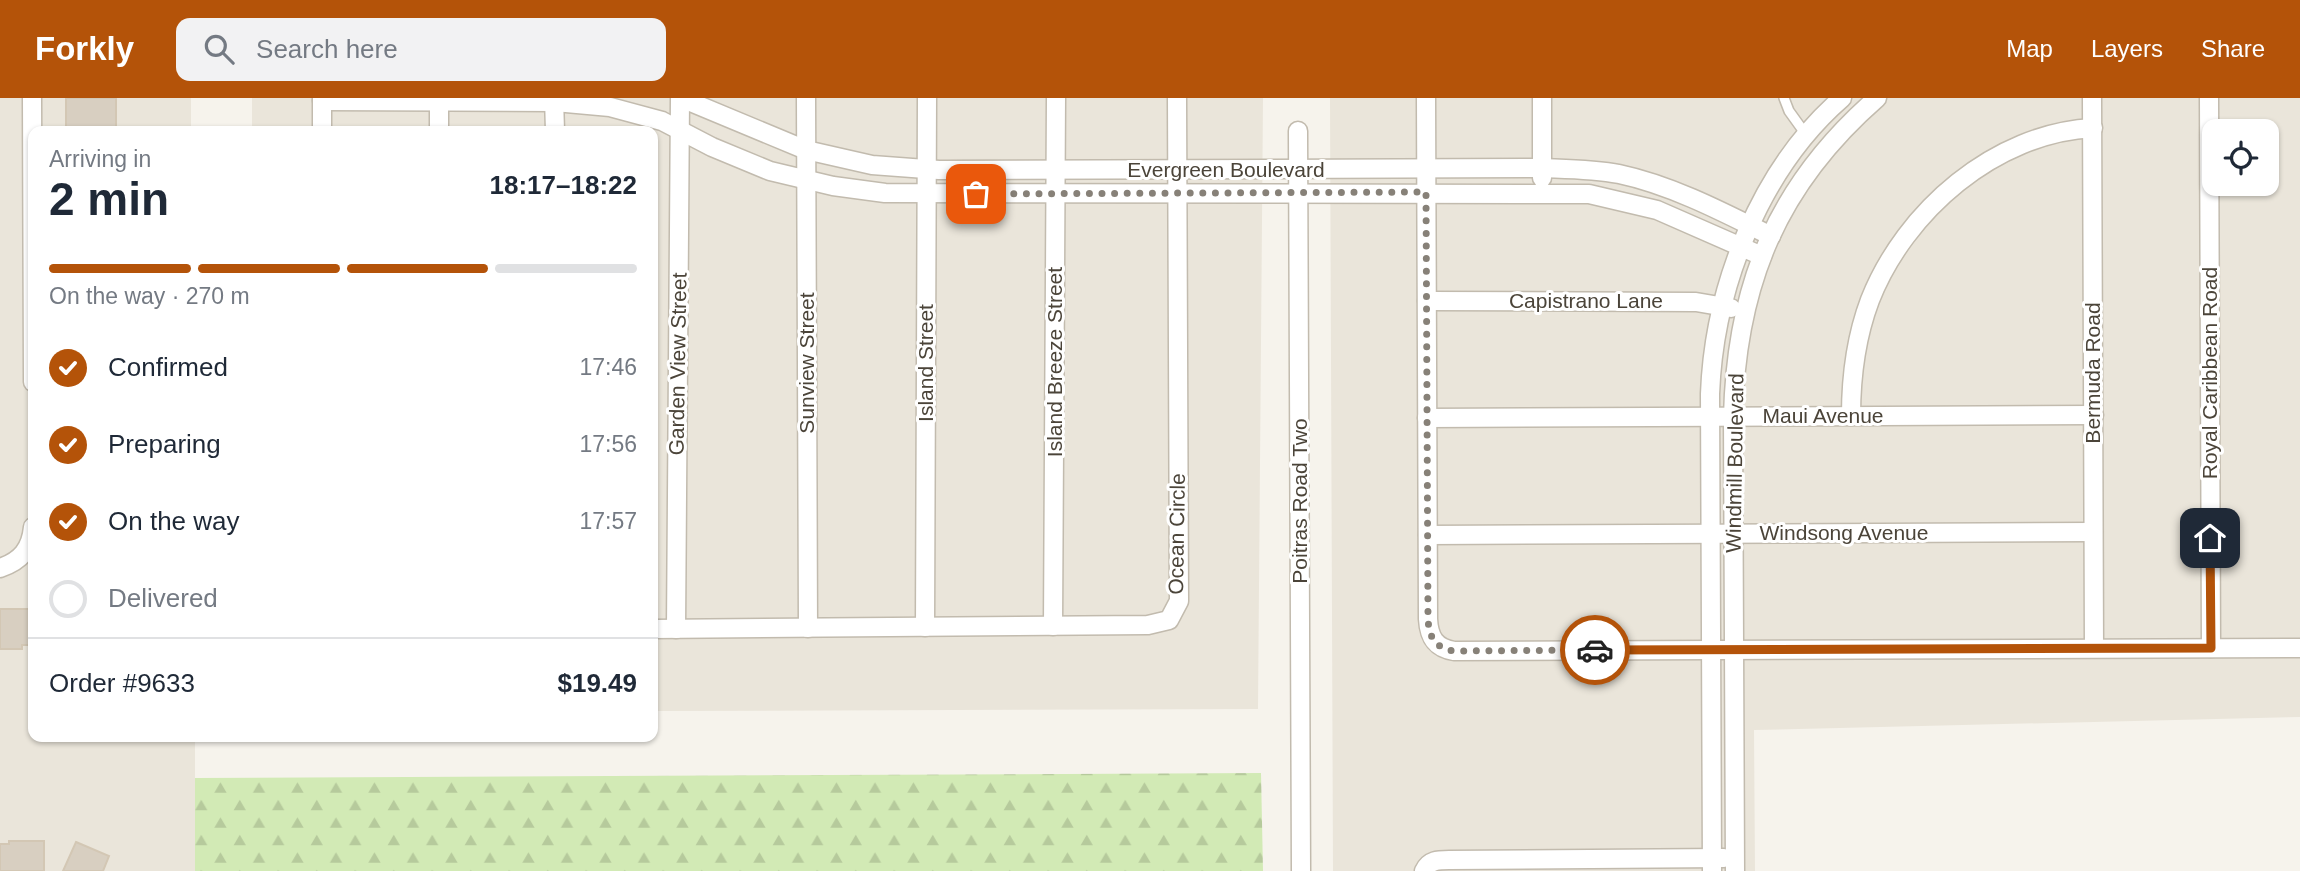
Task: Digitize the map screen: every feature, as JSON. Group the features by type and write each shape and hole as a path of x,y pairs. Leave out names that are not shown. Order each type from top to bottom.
{"street":[{"path":"32,98 32,126"},
{"name":"Garden View Street","path":"676,629 680,98"},
{"name":"Evergreen Boulevard","path":"680,98 806,150 872,164 928,169 1542,168 1605,172 1637,179 1701,203 1771,236"},
{"name":"Sunview Street","path":"806,98 808,628"},
{"name":"Island Street","path":"925,627 927,98"},
{"name":"Island Breeze Street","path":"1053,626 1056,98"},
{"name":"Ocean Circle","path":"658,629 1148,625 1169,620 1179,601 1176,195 1178,98"},
{"path":"1426,98 1428,628 1434,641 1447,650 2300,648"},
{"path":"1542,98 1542,192"},
{"name":"Windmill Boulevard","path":"1712,865 1710,416 1711,371 1722,306 1740,246 1777,178 1807,136 1842,98"},
{"name":"Windmill Boulevard","path":"1735,864 1733,417 1736,363 1744,312 1762,256 1794,194 1817,160 1877,98"},
{"name":"Bermuda Road","path":"2092,98 2094,648"},
{"name":"Royal Caribbean Road","path":"2208,98 2211,648"},
{"path":"322,100 322,126"},
{"name":"Evergreen Boulevard","path":"322,100 554,100 610,107 662,121 712,147 770,172 885,193 1589,194 1639,204 1674,216 1762,256"},
{"path":"439,100 439,126"},
{"path":"554,100 555,126"},
{"path":"1851,416 1854,358 1870,301 1896,250 1920,219 1959,183 2008,151 2062,131 2093,128"},
{"name":"Poitras Road Two","path":"1298,131 1301,871"},
{"name":"Capistrano Lane","path":"1427,301 1696,302 1744,312"},
{"name":"Maui Avenue","path":"1427,418 2094,415"},
{"name":"Windsong Avenue","path":"1428,535 2093,532"},
{"path":"0,568 12,564 24,555 28,548"},
{"path":"1424,871 1427,864 1433,861 1449,860 1735,864"}],"lane":[{"path":"1784,98 1789,111 1807,136"}],"shaded area":[{"path":"0,98 191,98 191,126 28,126 28,742 195,742 195,871 0,871"},
{"path":"252,98 1263,98 1258,709 658,711 658,126 252,126"},
{"path":"1330,98 2300,98 2300,717 1754,730 1755,871 1333,871"}],"green space":[{"path":"1261,773 1263,871 195,871 195,778"}],"building":[{"path":"66,98 116,98 116,126 66,126"},
{"path":"0,609 28,609 28,645 22,645 22,649 0,649"},
{"path":"9,841 44,841 44,871 0,871 0,844 9,844"},
{"path":"76,842 109,856 103,871 63,871"}],"way so far":[{"path":"976,194 1426,192 1430,635 1439,647 1454,651 1595,650"}],"route":[{"path":"1595,650 2211,648 2210,538"}]}
